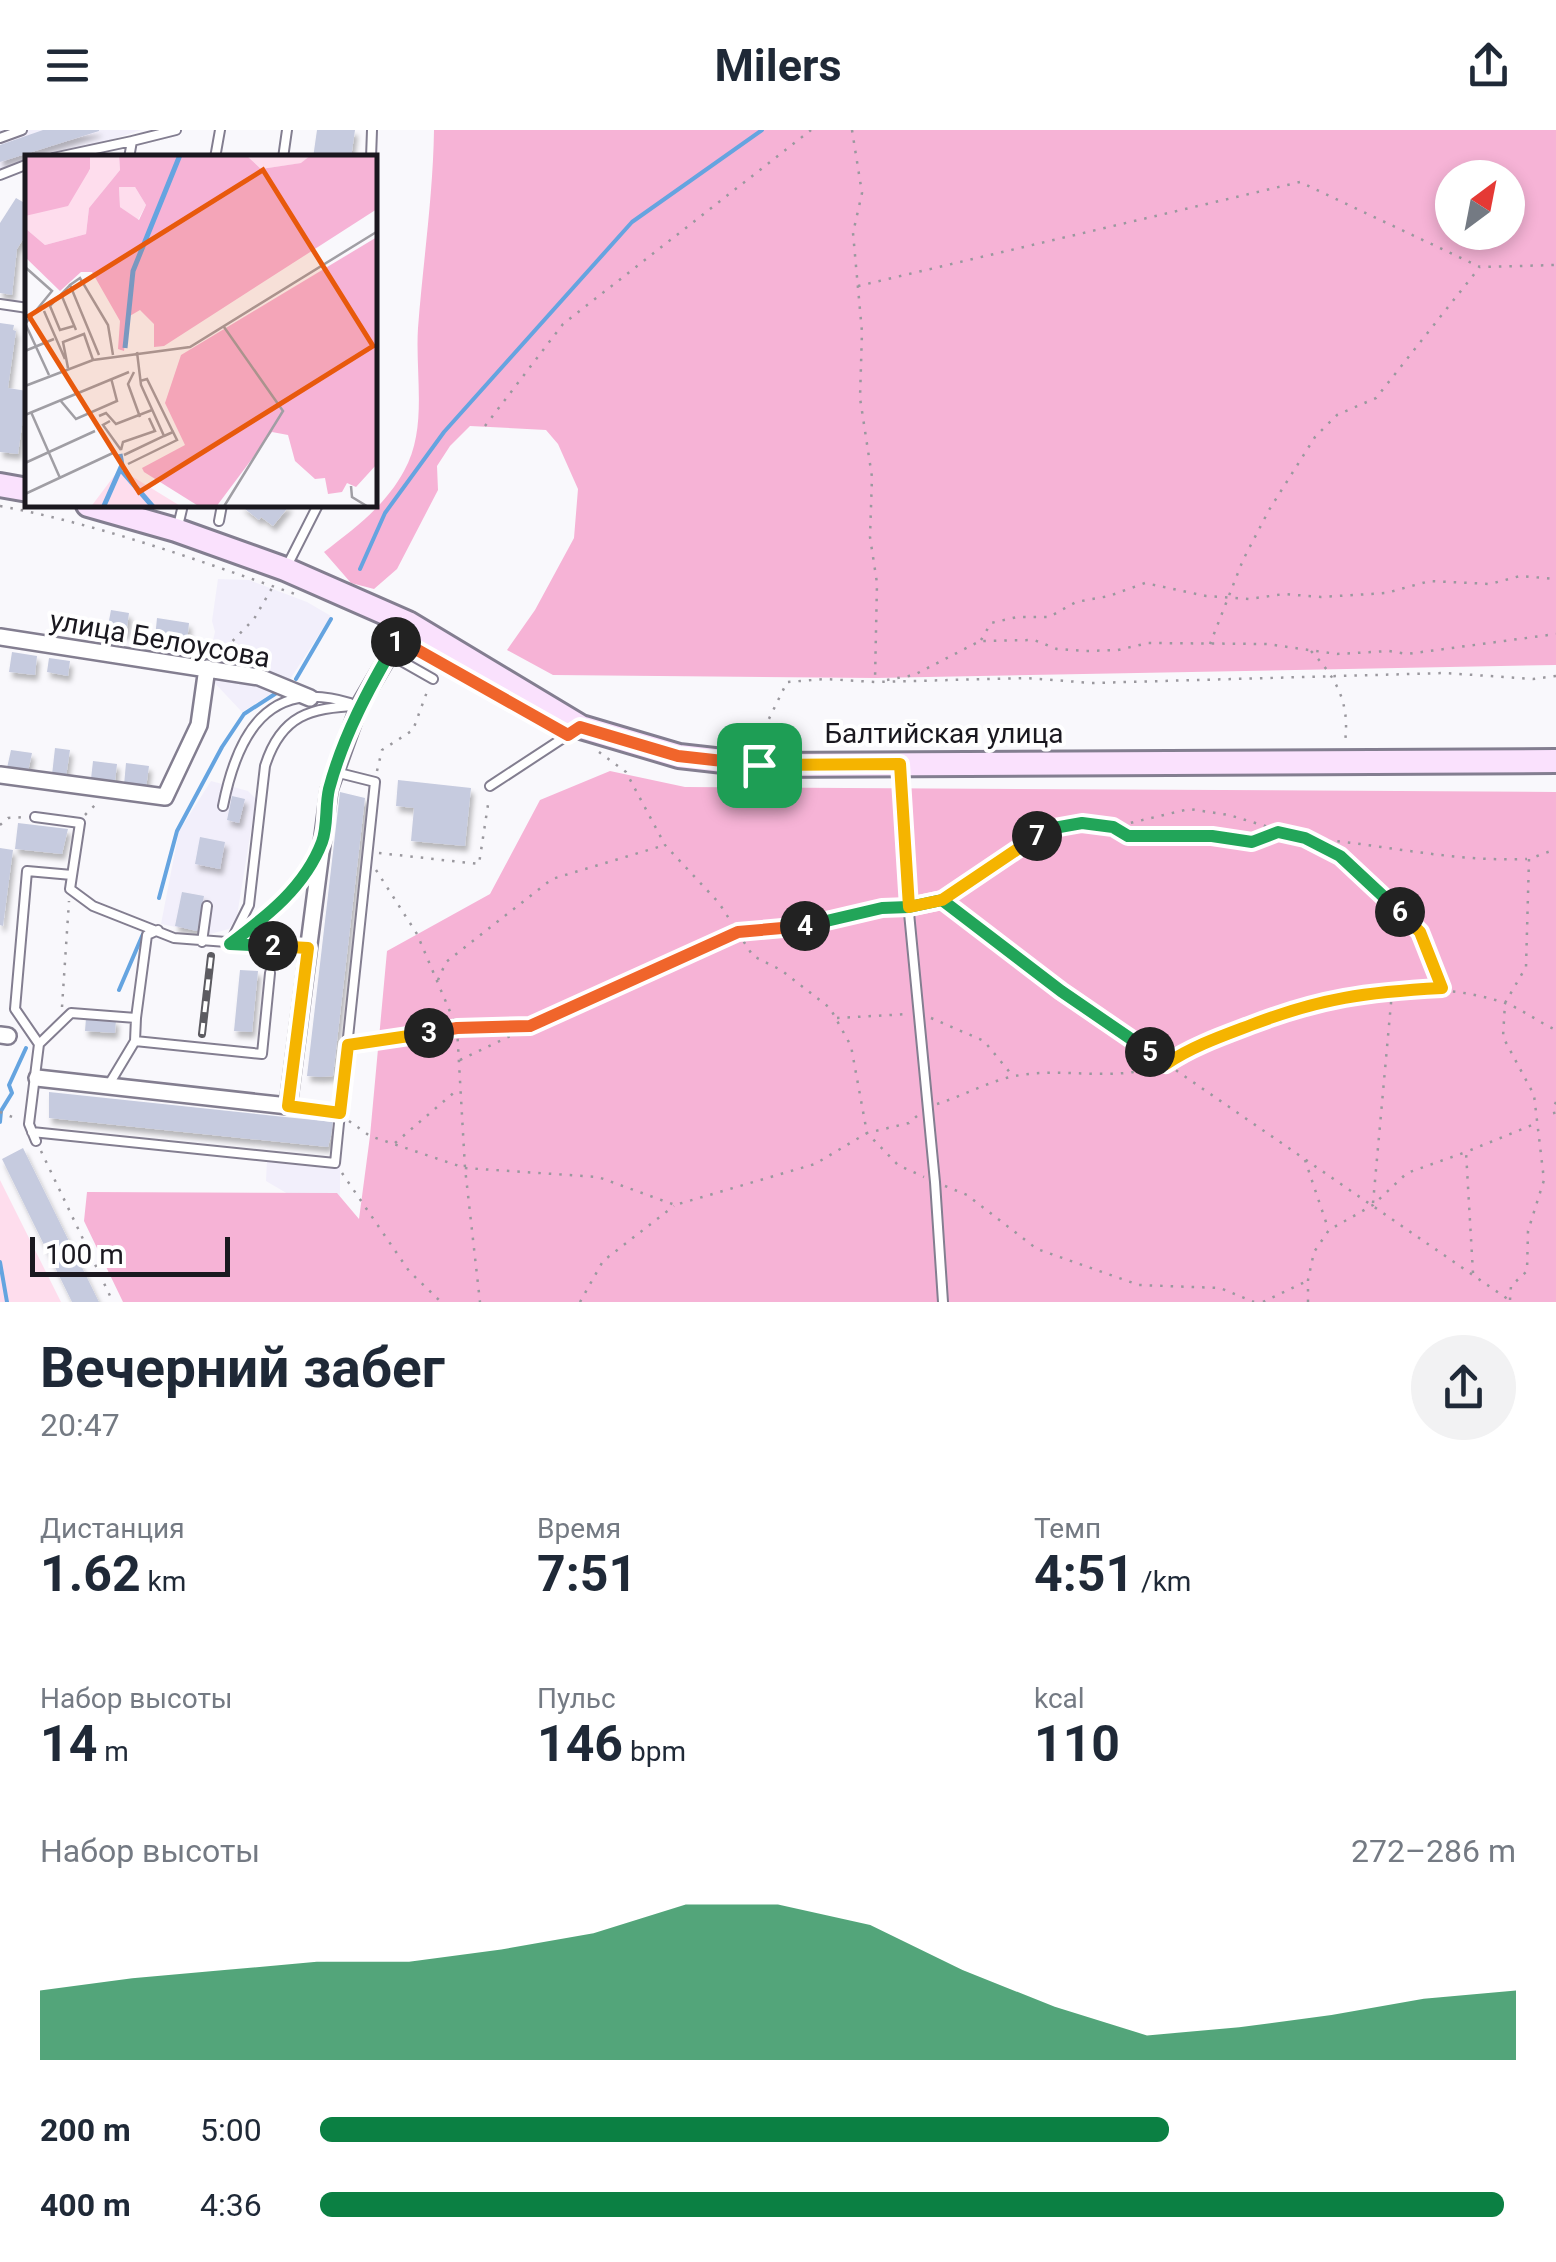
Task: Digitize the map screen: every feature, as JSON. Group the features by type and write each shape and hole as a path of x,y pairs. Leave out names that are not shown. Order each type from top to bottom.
{"main road":[{"path":"0,485 25,489"},
{"name":"Балтийская улица","path":"99,508 176,530 279,578 408,624 580,727 678,756 759,765 1556,761"}],"street":[{"path":"37,1078 288,1106 329,790 359,706 408,624"},
{"name":"улица Белоусова","path":"0,637 259,677 310,698"},
{"path":"0,775 160,799 168,793 199,725 207,668"}],"lane":[{"path":"0,138 22,130"},
{"path":"84,154 176,130"},
{"path":"216,155 220,130"},
{"path":"283,155 287,130"},
{"path":"130,155 132,142"},
{"path":"0,174 25,165"},
{"path":"0,304 25,308"},
{"path":"176,530 182,508"},
{"path":"218,521 221,508"},
{"path":"279,578 316,508"},
{"path":"389,654 434,679"},
{"path":"223,806 238,756 258,719 284,700 340,700 359,706"},
{"path":"230,944 249,906 270,751 279,735 305,713 321,707 359,706"},
{"path":"490,786 580,727"},
{"path":"900,764 943,1302"},
{"path":"72,875 27,871 14,1009 39,1044 29,1124 34,1136 335,1163 375,782 335,772"},
{"path":"35,817 80,823 70,889 93,906 174,938 308,948"},
{"path":"202,942 208,906"},
{"path":"108,1086 136,1041 148,935 158,930"},
{"path":"136,1041 262,1054 270,972"},
{"path":"39,1044 71,1013 136,1018"},
{"path":"288,1106 340,1113"}],"path":[{"path":"484,426 562,324 811,130"},
{"path":"852,130 862,193 853,233 862,332 860,398 872,477 870,537 877,583 876,682"},
{"path":"858,286 1300,182 1480,267 1556,265"},
{"path":"1210,645 1243,560 1315,437 1337,416 1376,398 1480,267"},
{"path":"0,506 279,578 304,598"},
{"path":"980,642 991,623 1017,617 1049,617 1076,602 1110,596 1144,583 1228,598 1386,593 1430,582 1490,584 1520,576 1556,579"},
{"path":"207,668 254,618 279,578"},
{"path":"876,682 914,675 980,642 1034,640 1057,649 1086,650 1118,650 1148,643 1267,644 1338,654 1407,654 1556,634"},
{"path":"1310,651 1333,676 1345,705 1344,743"},
{"path":"759,765 764,729 787,682 826,678 876,682 1026,678 1092,683 1445,673 1533,679 1556,676"},
{"path":"375,782 382,750 413,730 434,679"},
{"path":"596,751 626,772 664,846 719,903 753,956 781,970 830,1008 851,1046 867,1133 898,1166 967,1195 1036,1249 1139,1284 1220,1288 1254,1302"},
{"path":"367,854 479,864 490,786"},
{"path":"88,811 100,800"},
{"path":"458,1060 738,932 798,927 882,908 942,900 1054,828 1082,823 1113,827 1188,809 1229,815 1305,838 1413,854 1487,861 1529,859 1556,850"},
{"path":"0,825 8,818 35,817"},
{"path":"1113,827 1128,836 1212,836 1252,842 1278,832"},
{"path":"1305,838 1340,856 1420,932 1442,988"},
{"path":"230,944 275,911 322,842"},
{"path":"437,981 446,962 552,880 664,846"},
{"path":"367,854 417,934 457,1028 465,1168 480,1302"},
{"path":"1511,1302 1511,1286 1527,1271 1528,1232 1544,1180 1534,1095 1503,1037 1505,1003 1526,967 1529,859"},
{"path":"64,1019 61,1005 70,889"},
{"path":"942,900 1061,991 1511,1302"},
{"path":"580,1302 603,1261 675,1205 815,1164 867,1133 909,1123 926,1108 1013,1076 1059,1071 1118,1074 1166,1064 1205,1042 1297,1006 1392,991 1442,988 1505,1003 1556,1030"},
{"path":"1373,1205 1392,991"},
{"path":"836,1018 918,1014 984,1041 1013,1076"},
{"path":"348,1045 457,1028 530,1026"},
{"path":"394,1144 460,1088"},
{"path":"1556,1102 1556,1120"},
{"path":"0,1112 7,1114"},
{"path":"340,1113 358,1130 465,1168 598,1177 675,1205"},
{"path":"1308,1302 1314,1252 1328,1230 1373,1205 1407,1173 1537,1123"},
{"path":"34,1136 113,1302"},
{"path":"1466,1152 1473,1274"},
{"path":"1304,1157 1328,1230"},
{"path":"335,1163 408,1270 440,1302"},
{"path":"1263,1302 1308,1280"}],"shaded area":[{"path":"0,130 141,130 64,155 25,155 25,168 0,177"},
{"path":"434,130 1556,130 1556,665 876,678 553,675 507,650 535,610 574,538 578,489 558,444 546,430 470,426 437,466 438,490 397,569 374,589 351,583 324,552 378,508 411,455 418,419 418,328"},
{"path":"218,579 249,580 307,602 331,616 287,684 242,712 210,678"},
{"path":"610,771 685,787 1556,792 1556,1302 123,1302 84,1221 87,1192 337,1193 359,1219 387,951 490,894 540,800"},
{"path":"211,781 248,791 256,799 237,916 229,929 210,934 161,924 179,831"},
{"path":"267,1160 340,1167 340,1204 300,1201 266,1181"},
{"path":"0,1180 61,1302 0,1302"}],"building":[{"path":"43,130 99,131 0,162 0,145"},
{"path":"317,130 355,130 351,155 313,155"},
{"path":"16,198 25,203 25,236 17,249 12,295 0,293 0,223"},
{"path":"0,323 14,325 16,331 8,388 25,391 25,405 18,454 0,452"},
{"path":"244,508 288,508 273,526 261,517 259,520"},
{"path":"111,610 129,613 126,634 107,631"},
{"path":"157,618 189,623 187,642 155,638"},
{"path":"12,652 37,656 35,675 9,672"},
{"path":"49,658 70,661 68,676 47,672"},
{"path":"55,748 70,750 66,777 52,775"},
{"path":"11,750 32,753 28,772 7,768"},
{"path":"93,761 117,764 115,782 91,779"},
{"path":"126,763 149,766 146,788 124,785"},
{"path":"398,780 471,788 465,846 411,841 414,808 396,806"},
{"path":"340,792 365,798 333,1076 307,1076"},
{"path":"232,796 245,799 239,823 227,820"},
{"path":"18,823 68,829 62,854 15,849"},
{"path":"200,837 225,842 220,869 195,864"},
{"path":"0,848 13,850 3,926 0,925"},
{"path":"182,892 204,896 197,931 175,926"},
{"path":"240,970 258,971 252,1032 234,1031"},
{"path":"86,1018 116,1020 115,1033 85,1031"},
{"path":"49,1092 333,1122 328,1147 49,1118"},
{"path":"23,1148 99,1302 72,1302 2,1159"}],"waterway":[{"path":"360,569 385,513 444,432 632,222 762,130"},
{"path":"296,679 331,619"},
{"path":"159,898 177,831 222,747 244,714 278,692"},
{"path":"119,990 143,934"},
{"path":"0,1122 1,1111 12,1093 9,1085 26,1048"},
{"path":"0,1262 7,1302"}],"railway":[{"path":"202,1034 211,956"}],"route":[{"path":"759,765 678,756 580,727 568,735 398,639 359,706 329,790 322,842 275,911 230,944 308,948 288,1106 340,1113 348,1045 457,1028 530,1026 738,932 798,927 882,908 909,907 942,900 1061,991 1166,1064 1223,1034 1297,1006 1370,992 1442,988 1420,932 1340,856 1305,838 1278,832 1252,842 1212,836 1128,836 1113,827 1082,823 1054,828 1030,840 942,900 909,907 900,764 759,765"}]}
